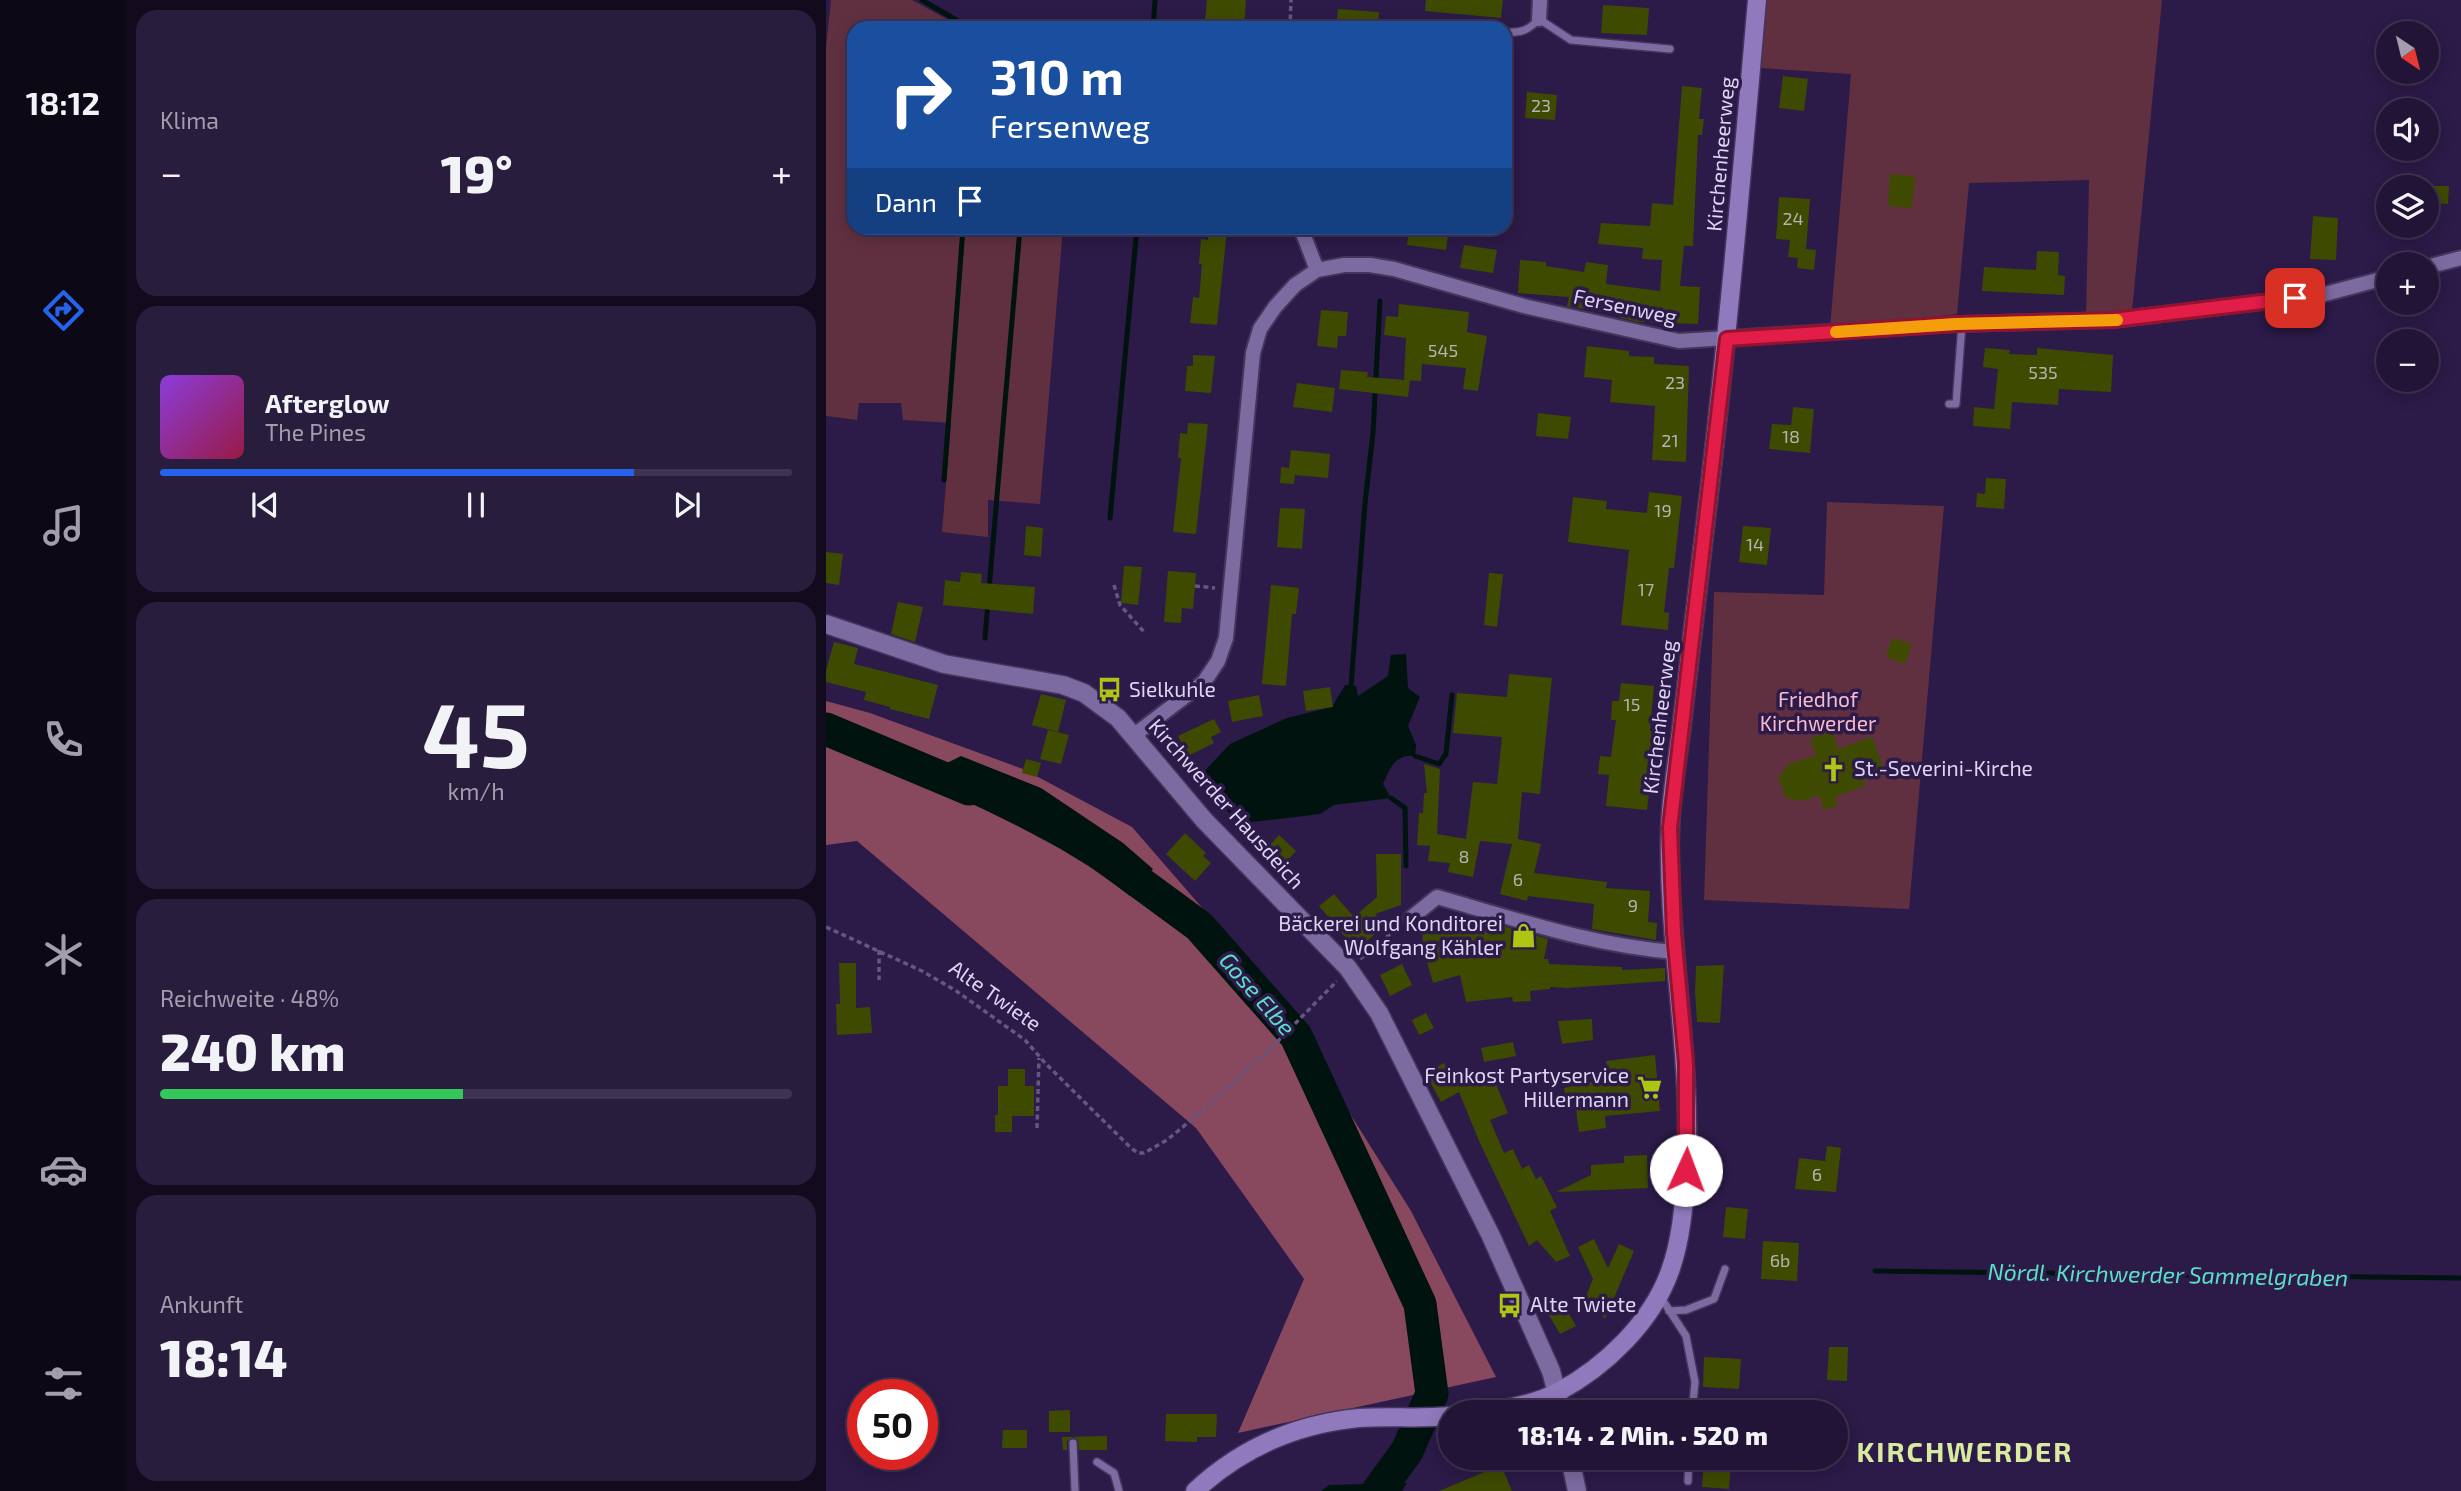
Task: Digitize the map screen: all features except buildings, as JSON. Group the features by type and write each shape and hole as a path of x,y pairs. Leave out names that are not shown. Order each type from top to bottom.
{"main road":[{"name":"Kirchenheerweg","path":"1537,1400 1557,1392 1612,1352 1648,1315 1671,1270 1679,1237 1685,1197 1688,1143 1686,1063 1675,952 1670,828 1727,339 1758,0"},
{"path":"1195,1491 1236,1458 1300,1429 1362,1418 1438,1417"}],"street":[{"path":"1539,19 1540,0"},
{"path":"1304,235 1317,270"},
{"path":"2439,264 2461,258"},
{"name":"Fersenweg","path":"1133,736 1204,682 1218,661 1226,638 1253,353 1260,329 1275,307 1295,285 1317,270 1343,265 1370,265 1524,306 1679,341 1962,324 2113,320 2320,295 2376,280"},
{"name":"Kirchwerder Hausdeich","path":"826,624 944,664 1063,685 1102,704 1133,736 1204,820 1348,968 1379,1013 1482,1218 1525,1313 1559,1400"},
{"path":"1411,918 1437,897 1556,930 1638,949 1675,952"},
{"path":"1573,1470 1577,1491"}],"lane":[{"path":"1512,32 1526,30 1539,19 1571,40 1670,49"},
{"path":"1949,404 1956,404 1962,324"},
{"path":"1670,1311 1686,1310 1714,1299 1725,1269"},
{"path":"1660,1295 1686,1336 1695,1381 1693,1400"},
{"path":"1073,1443 1075,1491"},
{"path":"1097,1462 1114,1473 1119,1491"},
{"path":"1688,1470 1688,1481"}],"path":[{"path":"1290,21 1291,0"},
{"path":"1114,585 1119,605 1145,633"},
{"path":"1195,586 1231,589"},
{"name":"Alte Twiete","path":"826,927 879,950 955,990 1025,1040 1131,1148 1138,1153 1144,1153 1167,1140 1201,1112 1276,1043 1348,968 1411,918"},
{"path":"879,950 880,980"},
{"path":"1037,1128 1038,1056"}],"green space":[{"path":"831,0 912,0 950,21 847,21 847,235 1062,235 1040,504 988,500 988,537 942,532 951,423 903,420 901,403 859,403 857,420 826,416 826,47"},
{"path":"1767,0 2162,0 2132,311 2086,317 2089,180 1969,183 1957,314 1830,329 1851,74 1761,68"},
{"name":"Friedhof Kirchwerder","path":"1827,502 1944,506 1909,909 1704,900 1714,592 1824,595"}],"shaded area":[{"path":"1406,654 1408,688 1420,697 1408,726 1416,745 1415,756 1403,757 1391,768 1383,784 1391,798 1334,805 1320,814 1252,822 1238,821 1204,789 1199,777 1230,744 1287,718 1332,707 1345,685 1356,686 1358,696 1388,676 1391,655"},
{"path":"826,701 870,713 1023,769 1132,827 1270,986 1411,1211 1496,1377 1238,1433 1304,1279 1196,1128 857,841 826,845"},
{"path":"961,756 1041,788 1123,843 1153,869 1130,896 1054,845 917,778"},
{"path":"1407,1483 1402,1491 1321,1491 1329,1485"}],"waterway":[{"path":"922,0 958,21"},
{"path":"1154,21 1155,0"},
{"path":"944,480 962,235"},
{"path":"989,589 1019,235"},
{"path":"1110,518 1136,235"},
{"path":"1351,686 1373,433 1380,301"},
{"path":"985,638 988,602"},
{"path":"1415,756 1439,764 1446,754 1452,695"},
{"name":"Gose Elbe","path":"826,729 969,789"},
{"path":"1391,798 1405,808 1406,866"},
{"name":"Gose Elbe","path":"1105,857 1199,926 1296,1036 1420,1304 1432,1394 1407,1451 1378,1491"},
{"name":"Nördl. Kirchwerder Sammelgraben","path":"1875,1271 2461,1278"}],"slow traffic":[{"path":"1836,332 1956,324 2117,320"}],"place":[{"name":"Sielkuhle","path":"1109,690"},
{"name":"St.-Severini-Kirche","path":"1834,769"},
{"name":"Bäckerei und Konditorei Wolfgang Kähler","path":"1523,936"},
{"name":"Feinkost Partyservice Hillermann","path":"1649,1088"},
{"name":"Alte Twiete","path":"1510,1305"}],"district":[{"name":"KIRCHWERDER","path":"1965,1452"}],"route":[{"path":"1686,1170 1686,1063 1674,933 1670,828 1727,339 1956,324 2113,320 2295,298"}]}
